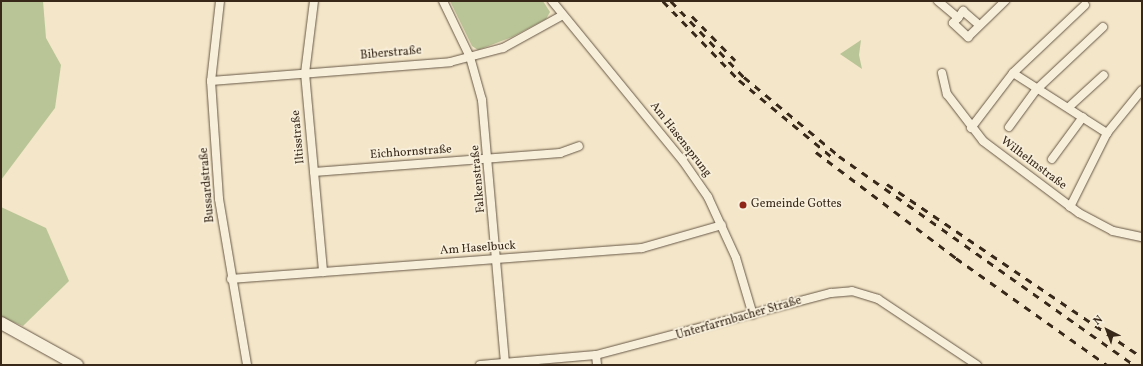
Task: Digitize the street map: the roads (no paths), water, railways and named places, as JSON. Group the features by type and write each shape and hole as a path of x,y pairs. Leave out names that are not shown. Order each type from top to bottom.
{"street":[{"name":"Bussardstraße","path":"220,1 211,81 219,199 231,279 247,365"},
{"name":"Iltisstraße","path":"314,1 305,73 323,272"},
{"name":"Falkenstraße","path":"443,1 470,57 482,100 498,260 505,363"},
{"name":"Am Hasensprung","path":"552,1 683,161 722,225 753,315"},
{"path":"938,1 958,18"},
{"path":"979,25 963,12 953,23 968,37 1005,1"},
{"path":"971,128 1013,73 1085,5"},
{"name":"Biberstraße","path":"211,81 470,57 503,48 563,15"},
{"path":"1009,127 1036,90 1103,27"},
{"name":"Wilhelmstraße","path":"942,73 947,94 971,128 983,141 1070,207 1113,231 1142,237"},
{"path":"1013,73 1056,104 1069,107 1107,133"},
{"path":"1069,107 1104,75"},
{"path":"1070,207 1107,133 1142,90"},
{"path":"1052,159 1083,117"},
{"name":"Eichhornstraße","path":"314,172 489,160 560,153 579,146"},
{"name":"Am Haselbuck","path":"231,279 642,248 722,225"},
{"name":"Unterfarrnbacher Straße","path":"480,365 596,355 753,315 831,293 864,293 977,365"},
{"path":"1,323 71,364"},
{"path":"596,355 597,365"}],"railway":[{"path":"663,1 739,80 832,157"},
{"path":"671,1 744,77 839,156 1134,365"},
{"path":"692,16 735,60"},
{"path":"816,152 956,258 1107,365"},
{"path":"887,184 1142,357"}],"place":[{"name":"Gemeinde Gottes","path":"743,205"}]}
